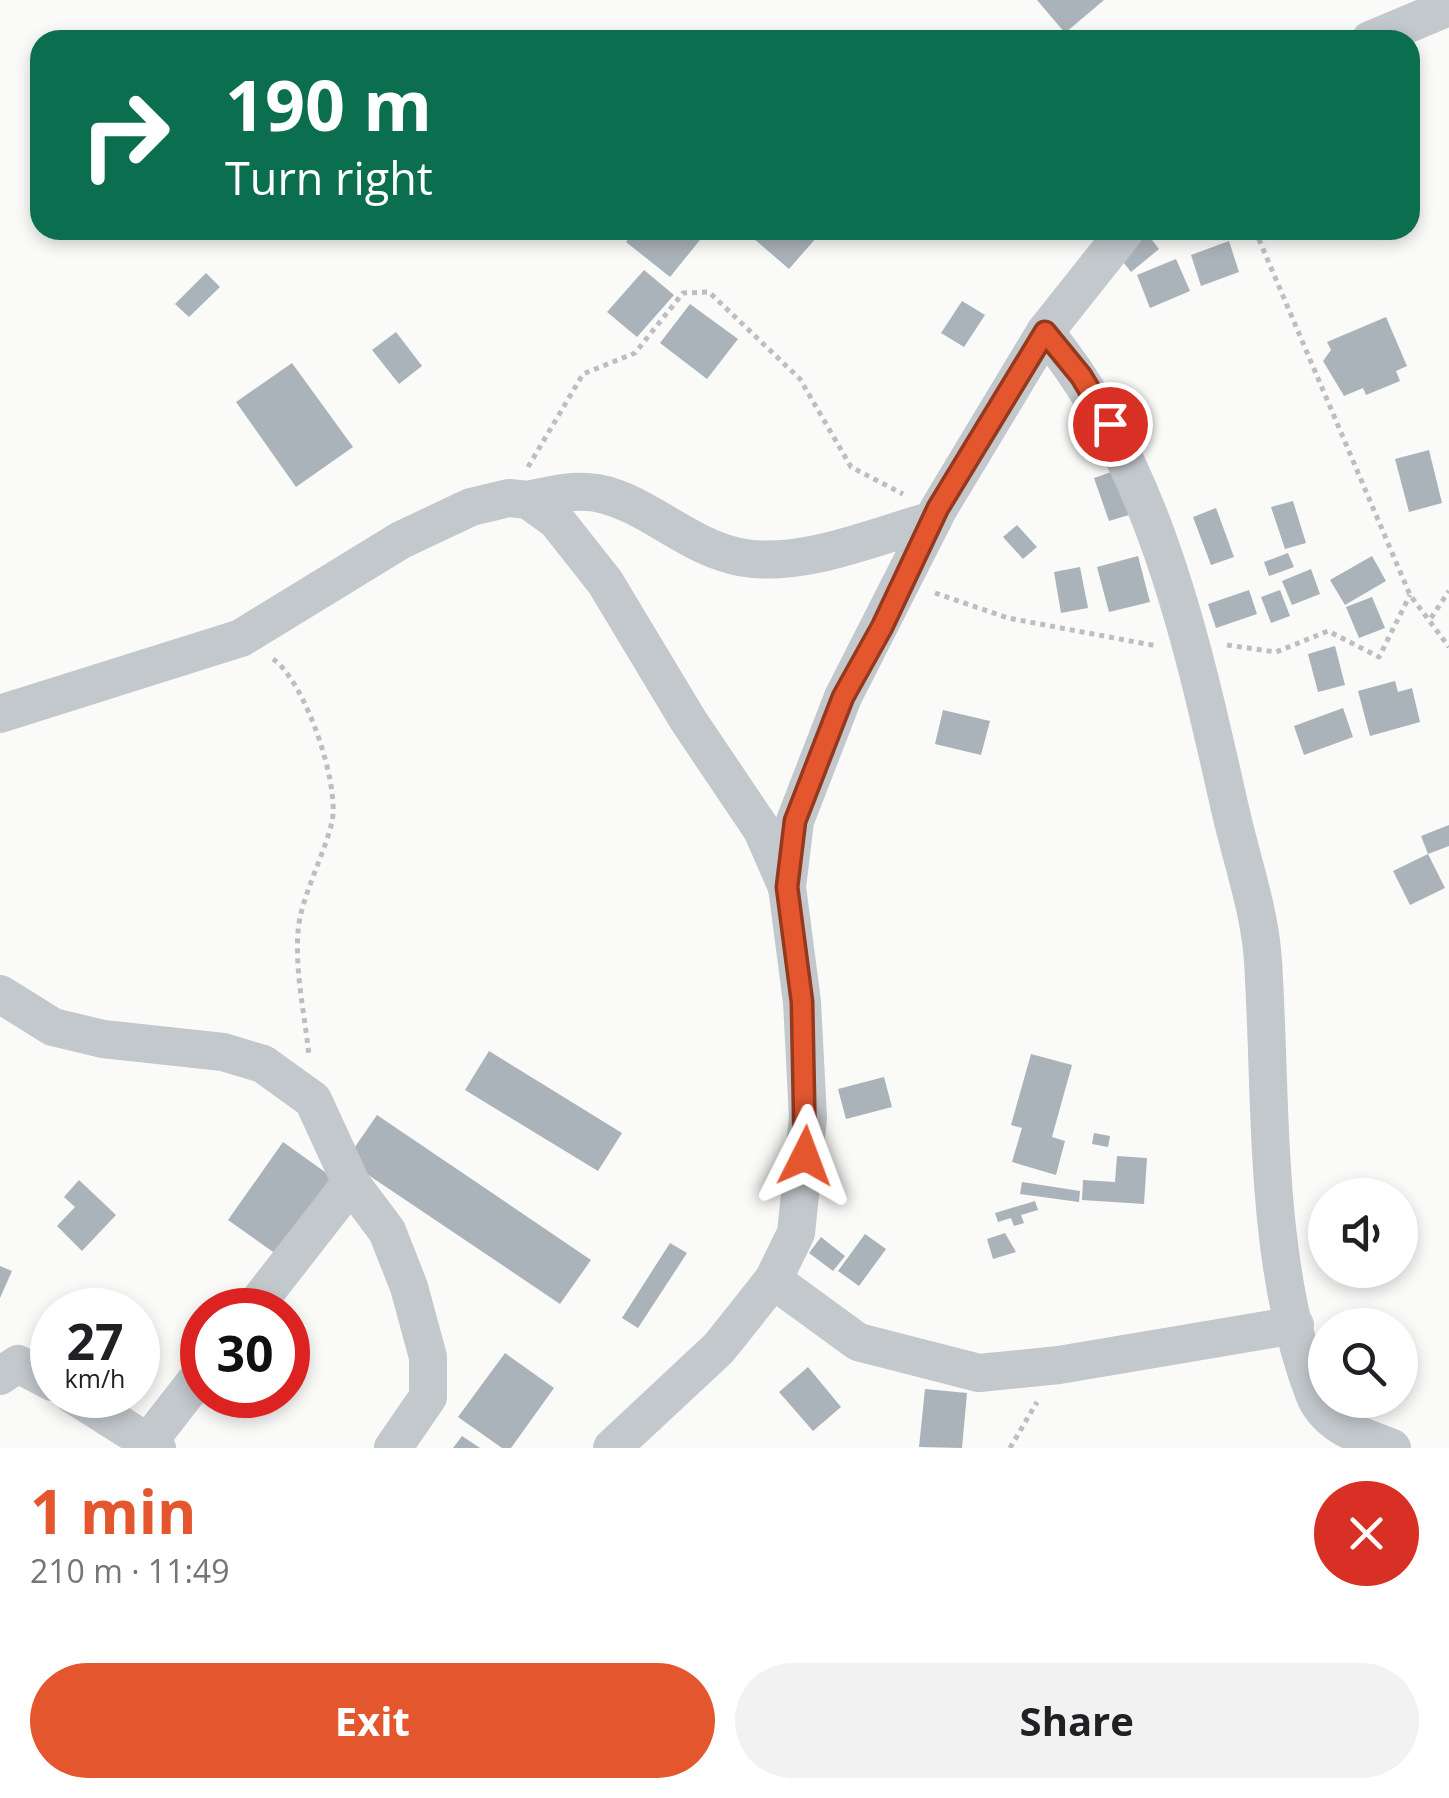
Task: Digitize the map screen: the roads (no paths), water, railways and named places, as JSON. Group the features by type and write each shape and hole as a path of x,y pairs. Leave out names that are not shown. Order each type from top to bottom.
{"street":[{"path":"1394,30 1449,7"},
{"path":"612,1448 719,1348 773,1280 796,1233 808,1118 802,1002 787,887 795,821 815,762 936,514 1045,332 1118,240"},
{"path":"1045,332 1081,376 1110,424 1193,644 1263,955 1272,1178 1294,1325 1315,1398 1345,1430 1392,1448"},
{"path":"0,714 242,638 401,540 471,507 566,492 593,492 618,499 714,549 743,558 772,560 936,514"},
{"path":"519,499 556,520 605,582 688,720 762,830 787,887"},
{"path":"0,994 53,1027 103,1038 207,1050 264,1064 313,1100 351,1183 386,1231 409,1286 428,1357 428,1397 393,1448"},
{"path":"269,1288 351,1183"},
{"path":"773,1280 858,1342 979,1373 1059,1365 1294,1325"},
{"path":"0,1376 18,1364 30,1370"},
{"path":"110,1418 153,1445 180,1405"}]}
